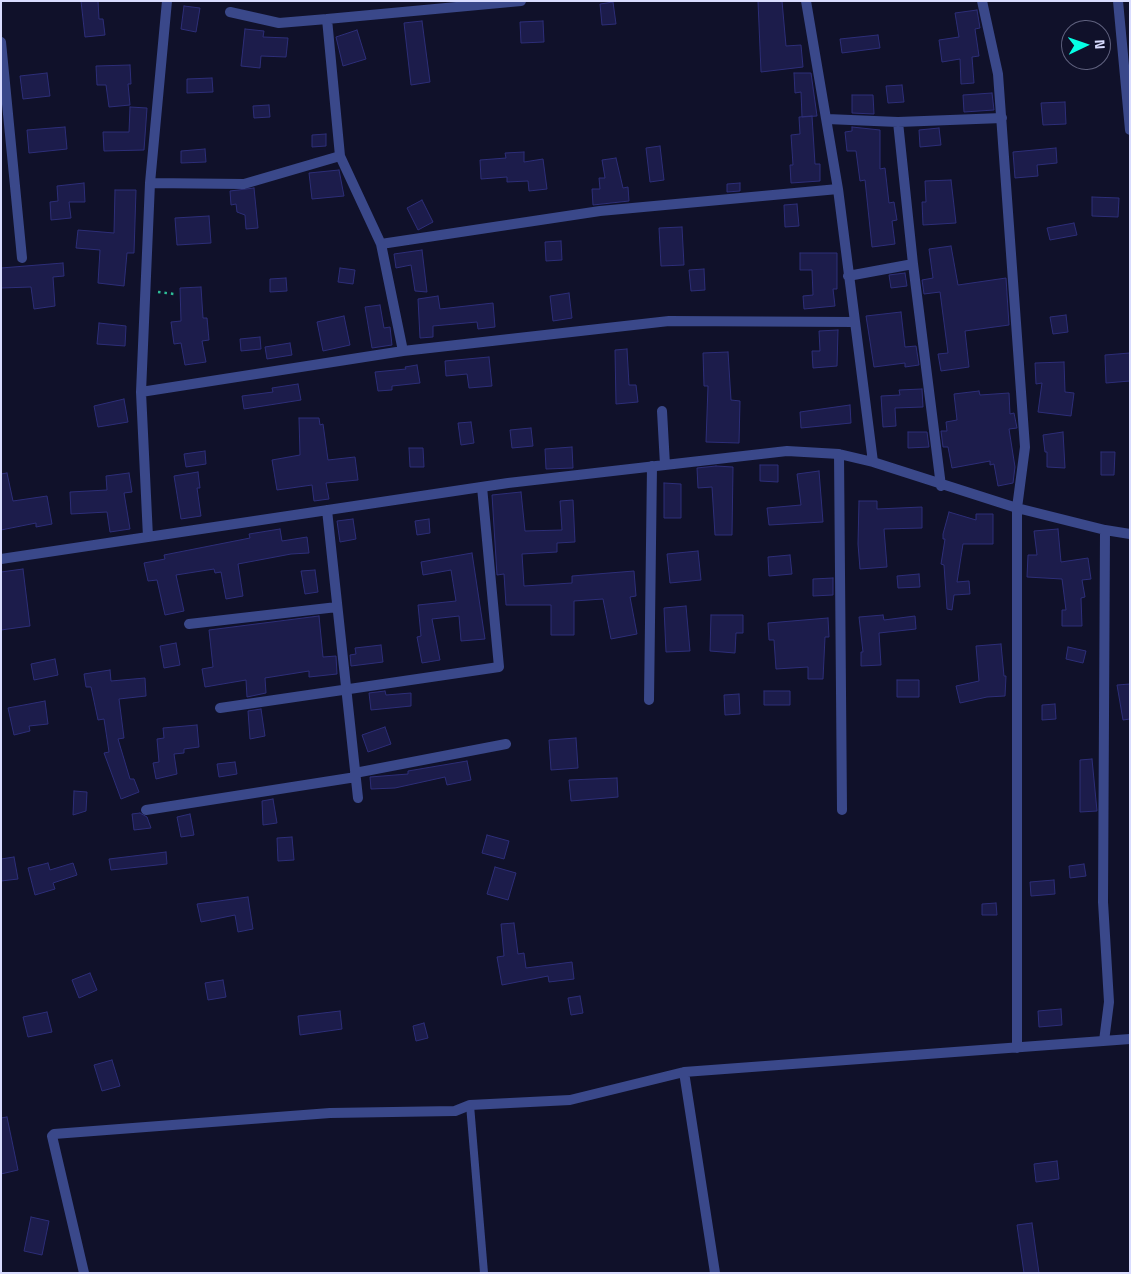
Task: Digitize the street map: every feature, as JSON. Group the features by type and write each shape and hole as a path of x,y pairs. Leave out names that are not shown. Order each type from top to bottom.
{"street":[{"path":"148,537 141,392 150,183 167,1"},
{"path":"230,12 280,23 521,1"},
{"path":"806,1 828,119 873,462"},
{"path":"982,1 998,74 1025,447 1017,508 1017,1048"},
{"path":"1118,1 1130,130"},
{"path":"327,19 340,156 381,244 402,351"},
{"path":"1,42 22,258"},
{"path":"828,119 898,122 1002,118"},
{"path":"898,122 913,264 941,486"},
{"path":"150,183 244,184 340,156"},
{"path":"381,244 600,211 838,189"},
{"path":"848,276 913,264"},
{"path":"141,392 402,351 669,321 854,322"},
{"path":"662,411 665,465"},
{"path":"1,559 482,487 787,451 839,454 873,462 941,486 1017,508 1105,530 1130,534"},
{"path":"839,454 842,810"},
{"path":"649,700 652,466"},
{"path":"220,708 346,691 499,667 482,487"},
{"path":"327,510 358,798"},
{"path":"1104,1041 1109,1002 1103,902 1105,530"},
{"path":"189,624 337,607"},
{"path":"146,810 355,775 506,744"},
{"path":"84,1273 52,1136 54,1134 330,1113 455,1111 470,1105 570,1100 684,1072 1130,1039"},
{"path":"684,1072 715,1273"}],"lane":[{"path":"470,1105 484,1273"}],"path":[{"path":"146,291 174,294"}],"building":[{"path":"81,1 98,1 99,19 103,19 105,35 85,37"},
{"path":"758,1 782,1 786,46 801,45 803,67 761,72"},
{"path":"613,2 616,24 602,25 600,4"},
{"path":"184,6 200,8 196,32 181,29"},
{"path":"977,10 980,28 975,29 979,56 972,57 974,83 961,84 960,59 942,62 939,40 959,37 955,13"},
{"path":"422,21 430,82 411,85 404,23"},
{"path":"543,21 544,42 521,43 520,22"},
{"path":"245,29 264,31 263,37 288,38 286,57 261,56 260,68 241,66"},
{"path":"357,30 366,59 343,66 336,37"},
{"path":"878,35 880,48 842,53 840,39"},
{"path":"130,65 131,84 128,84 130,105 109,107 106,85 97,85 96,66"},
{"path":"47,73 50,96 23,99 20,76"},
{"path":"794,73 811,73 817,116 802,117 801,92 795,93"},
{"path":"212,78 213,92 187,93 187,79"},
{"path":"902,85 904,102 888,103 886,86"},
{"path":"992,93 994,110 964,112 963,95"},
{"path":"852,95 873,95 874,114 852,113"},
{"path":"1065,102 1066,124 1043,125 1041,103"},
{"path":"269,105 270,117 254,118 253,106"},
{"path":"130,107 147,108 144,150 104,151 103,132 129,132"},
{"path":"812,116 815,164 820,164 820,181 791,183 790,165 793,165 791,135 800,134 799,117"},
{"path":"65,127 67,149 29,153 27,130"},
{"path":"852,127 880,130 880,169 885,168 889,203 894,202 897,220 892,221 895,244 872,247 865,180 860,181 856,151 847,151 845,132 852,131"},
{"path":"939,128 941,145 920,147 919,130"},
{"path":"326,134 326,146 312,147 312,135"},
{"path":"660,146 664,180 650,182 646,148"},
{"path":"1056,148 1057,163 1037,165 1038,176 1015,178 1013,152"},
{"path":"205,149 206,162 181,163 181,151"},
{"path":"524,152 524,162 543,159 547,189 529,191 528,181 507,182 507,177 481,179 480,160 506,158 505,153"},
{"path":"616,158 623,188 628,187 629,201 593,205 592,189 600,189 599,178 605,178 602,160"},
{"path":"339,170 344,196 312,199 309,173"},
{"path":"951,180 956,223 923,225 922,202 926,202 925,181"},
{"path":"84,183 85,202 69,202 71,218 51,220 50,202 58,201 57,186"},
{"path":"740,183 740,191 727,192 727,184"},
{"path":"254,188 258,228 246,229 245,215 237,212 236,204 231,205 230,191"},
{"path":"115,190 136,190 134,253 127,253 124,286 98,283 100,250 76,248 78,230 114,233"},
{"path":"1092,197 1119,198 1118,217 1092,216"},
{"path":"422,200 433,222 418,230 407,208"},
{"path":"797,204 799,226 785,227 784,205"},
{"path":"209,216 211,243 177,245 175,218"},
{"path":"1074,223 1077,235 1050,240 1047,228"},
{"path":"682,227 684,265 661,266 659,228"},
{"path":"561,241 562,260 546,261 545,242"},
{"path":"951,246 958,285 1006,278 1009,325 965,331 969,367 941,371 938,354 948,353 940,292 924,294 922,280 933,278 929,249"},
{"path":"422,250 427,292 415,291 411,265 396,268 394,254"},
{"path":"800,253 837,253 837,289 833,289 835,306 804,309 803,296 813,295 812,270 800,270"},
{"path":"63,263 64,276 53,277 55,306 34,309 31,287 1,288 1,268"},
{"path":"340,268 355,270 353,284 338,282"},
{"path":"704,269 705,290 691,291 689,270"},
{"path":"905,273 907,286 891,288 889,275"},
{"path":"286,278 287,291 270,292 270,279"},
{"path":"201,287 203,318 207,318 209,340 202,341 206,362 185,365 181,343 174,344 171,322 181,321 180,288"},
{"path":"569,293 572,318 553,321 550,296"},
{"path":"438,296 440,309 493,303 495,327 478,329 477,322 433,326 433,337 420,338 418,299"},
{"path":"380,305 384,328 390,327 392,345 372,348 365,307"},
{"path":"901,312 905,347 916,346 919,365 905,367 905,363 874,367 866,316"},
{"path":"1066,315 1068,332 1053,334 1050,317"},
{"path":"344,316 350,345 323,351 317,322"},
{"path":"99,323 126,326 125,346 97,344"},
{"path":"838,330 837,366 813,368 812,351 820,351 819,331"},
{"path":"260,337 261,349 241,351 240,339"},
{"path":"290,343 292,355 267,359 265,347"},
{"path":"627,349 629,385 636,385 638,402 616,404 615,350"},
{"path":"728,352 731,400 740,401 739,443 706,442 708,386 704,386 703,353"},
{"path":"1130,353 1130,381 1106,383 1105,355"},
{"path":"489,357 492,386 469,388 467,374 446,376 445,361"},
{"path":"1064,362 1065,392 1074,393 1071,416 1038,412 1042,383 1036,384 1035,363"},
{"path":"417,365 420,383 392,386 392,390 378,391 375,372 406,369 405,367"},
{"path":"298,384 301,400 244,409 242,396 273,392 272,388"},
{"path":"922,389 923,407 895,408 896,426 883,427 881,396 900,395 899,390"},
{"path":"979,391 980,395 1009,393 1010,414 1014,413 1017,428 1009,429 1015,467 1013,483 998,486 994,464 990,465 990,461 952,468 948,447 943,447 941,431 947,431 946,422 957,420 954,394"},
{"path":"124,399 128,422 98,427 94,406"},
{"path":"850,405 851,423 801,428 800,412"},
{"path":"299,418 319,418 320,425 323,424 328,460 355,457 358,480 326,483 329,499 314,501 312,485 277,490 272,460 300,455"},
{"path":"471,422 474,443 461,445 458,423"},
{"path":"531,428 533,446 512,448 510,430"},
{"path":"908,432 927,432 929,447 908,448"},
{"path":"1063,432 1065,468 1047,467 1047,452 1045,452 1043,435"},
{"path":"572,447 573,468 546,469 545,449"},
{"path":"409,448 423,448 424,467 410,467"},
{"path":"205,451 206,464 186,467 184,454"},
{"path":"1101,452 1115,452 1114,475 1101,475"},
{"path":"760,465 778,465 778,482 760,481"},
{"path":"733,467 732,535 715,535 712,487 698,488 697,468"},
{"path":"819,471 823,522 769,525 767,508 801,505 797,474"},
{"path":"198,472 200,488 197,488 201,516 181,519 174,476"},
{"path":"7,473 13,501 47,496 52,524 36,527 36,523 1,530 1,474"},
{"path":"129,473 132,492 124,493 130,529 110,532 107,512 71,514 70,492 107,490 106,476"},
{"path":"664,483 681,484 681,518 664,518"},
{"path":"521,492 525,531 562,530 560,501 573,500 575,542 557,543 557,552 522,554 524,586 572,583 572,576 634,571 636,596 630,597 637,634 611,639 603,599 574,601 574,635 551,635 551,605 506,605 504,574 497,575 492,495"},
{"path":"859,501 877,501 877,509 922,507 922,528 884,529 887,567 860,569 858,544"},
{"path":"949,512 976,520 976,514 993,514 993,544 963,544 957,582 969,581 970,594 954,595 952,610 947,609 944,565 941,564 945,539 943,539 943,534"},
{"path":"353,519 356,539 340,542 337,521"},
{"path":"429,519 430,533 417,535 415,521"},
{"path":"280,529 282,541 307,537 309,553 291,554 238,564 243,596 226,599 221,572 215,573 214,569 176,575 184,611 165,615 157,580 148,581 144,563 165,559 164,555 250,538 249,534"},
{"path":"1058,529 1061,562 1088,558 1091,579 1082,580 1085,597 1081,598 1082,626 1062,626 1062,610 1066,610 1062,579 1027,577 1028,555 1037,555 1034,531"},
{"path":"698,551 701,580 670,583 667,554"},
{"path":"472,553 485,639 461,641 459,616 432,619 440,660 422,663 417,637 421,636 418,605 456,601 451,570 423,575 421,562"},
{"path":"790,555 792,574 769,576 768,557"},
{"path":"23,569 30,626 1,630 1,572"},
{"path":"315,570 318,592 305,594 301,571"},
{"path":"919,574 920,587 898,588 897,576"},
{"path":"833,578 833,595 813,596 813,579"},
{"path":"686,606 690,651 666,652 664,608"},
{"path":"711,615 743,615 743,633 736,633 735,653 710,651"},
{"path":"883,615 884,620 915,616 916,629 879,633 881,665 861,666 861,652 863,652 859,617"},
{"path":"319,616 323,657 336,656 337,674 309,677 309,671 265,678 266,693 247,697 246,680 205,687 202,669 213,667 209,630"},
{"path":"828,618 829,637 825,637 823,679 808,679 808,667 776,669 774,640 769,640 768,623"},
{"path":"176,643 180,665 164,668 160,646"},
{"path":"1001,644 1004,676 1006,676 1005,696 987,697 960,703 956,686 979,681 976,646"},
{"path":"381,645 383,662 351,666 350,655 356,654 355,648"},
{"path":"1068,647 1086,651 1083,663 1066,659"},
{"path":"55,659 58,675 34,680 31,664"},
{"path":"110,670 111,681 145,678 146,696 119,699 124,738 118,739 130,779 134,779 139,792 121,799 104,753 109,752 104,719 98,720 91,687 86,687 84,674"},
{"path":"897,680 919,680 919,697 897,697"},
{"path":"1130,684 1130,719 1123,720 1117,685"},
{"path":"385,691 386,695 411,693 411,706 371,710 369,693"},
{"path":"764,691 790,691 790,705 764,705"},
{"path":"739,694 740,714 725,715 724,695"},
{"path":"45,701 48,724 29,726 30,731 14,735 8,708"},
{"path":"1055,704 1056,719 1042,720 1042,705"},
{"path":"261,709 265,736 250,739 248,711"},
{"path":"197,725 199,747 184,749 184,753 174,754 177,774 156,779 153,763 159,762 157,739 164,738 163,728"},
{"path":"385,727 391,744 368,752 362,735"},
{"path":"576,738 578,768 551,770 549,740"},
{"path":"1092,759 1097,811 1080,812 1080,760"},
{"path":"467,761 471,780 447,785 445,777 395,788 371,789 370,777 408,774 408,771"},
{"path":"235,762 237,774 219,777 217,764"},
{"path":"617,778 618,797 571,801 569,780"},
{"path":"74,791 87,792 86,811 73,815"},
{"path":"273,799 277,823 263,825 262,801"},
{"path":"140,813 147,817 151,828 134,830 132,814"},
{"path":"190,814 194,835 181,837 177,817"},
{"path":"487,835 509,841 504,859 482,853"},
{"path":"292,837 294,860 278,861 277,838"},
{"path":"166,852 167,864 111,870 109,859"},
{"path":"14,857 18,879 1,881 1,859"},
{"path":"48,863 50,870 73,863 77,875 53,883 55,889 35,895 28,868"},
{"path":"1084,864 1086,876 1070,878 1069,866"},
{"path":"495,867 516,873 508,900 487,894"},
{"path":"1054,880 1055,894 1031,896 1030,882"},
{"path":"248,897 253,929 238,932 235,915 201,922 197,904"},
{"path":"996,903 997,915 982,915 982,904"},
{"path":"514,923 518,954 524,953 526,968 572,962 574,979 549,982 548,976 502,985 497,957 504,956 501,924"},
{"path":"90,973 97,990 79,998 72,980"},
{"path":"223,980 226,997 208,1000 205,983"},
{"path":"580,996 583,1013 571,1015 568,998"},
{"path":"1061,1009 1062,1025 1039,1027 1038,1011"},
{"path":"340,1011 342,1029 300,1035 298,1016"},
{"path":"47,1012 52,1032 28,1037 23,1017"},
{"path":"424,1023 428,1038 416,1041 413,1026"},
{"path":"112,1060 120,1086 102,1091 94,1065"},
{"path":"7,1117 18,1170 1,1174 1,1118"},
{"path":"1057,1161 1059,1179 1036,1182 1034,1164"},
{"path":"31,1217 49,1221 42,1255 24,1251"},
{"path":"1032,1223 1039,1273 1024,1273 1017,1225"}]}
